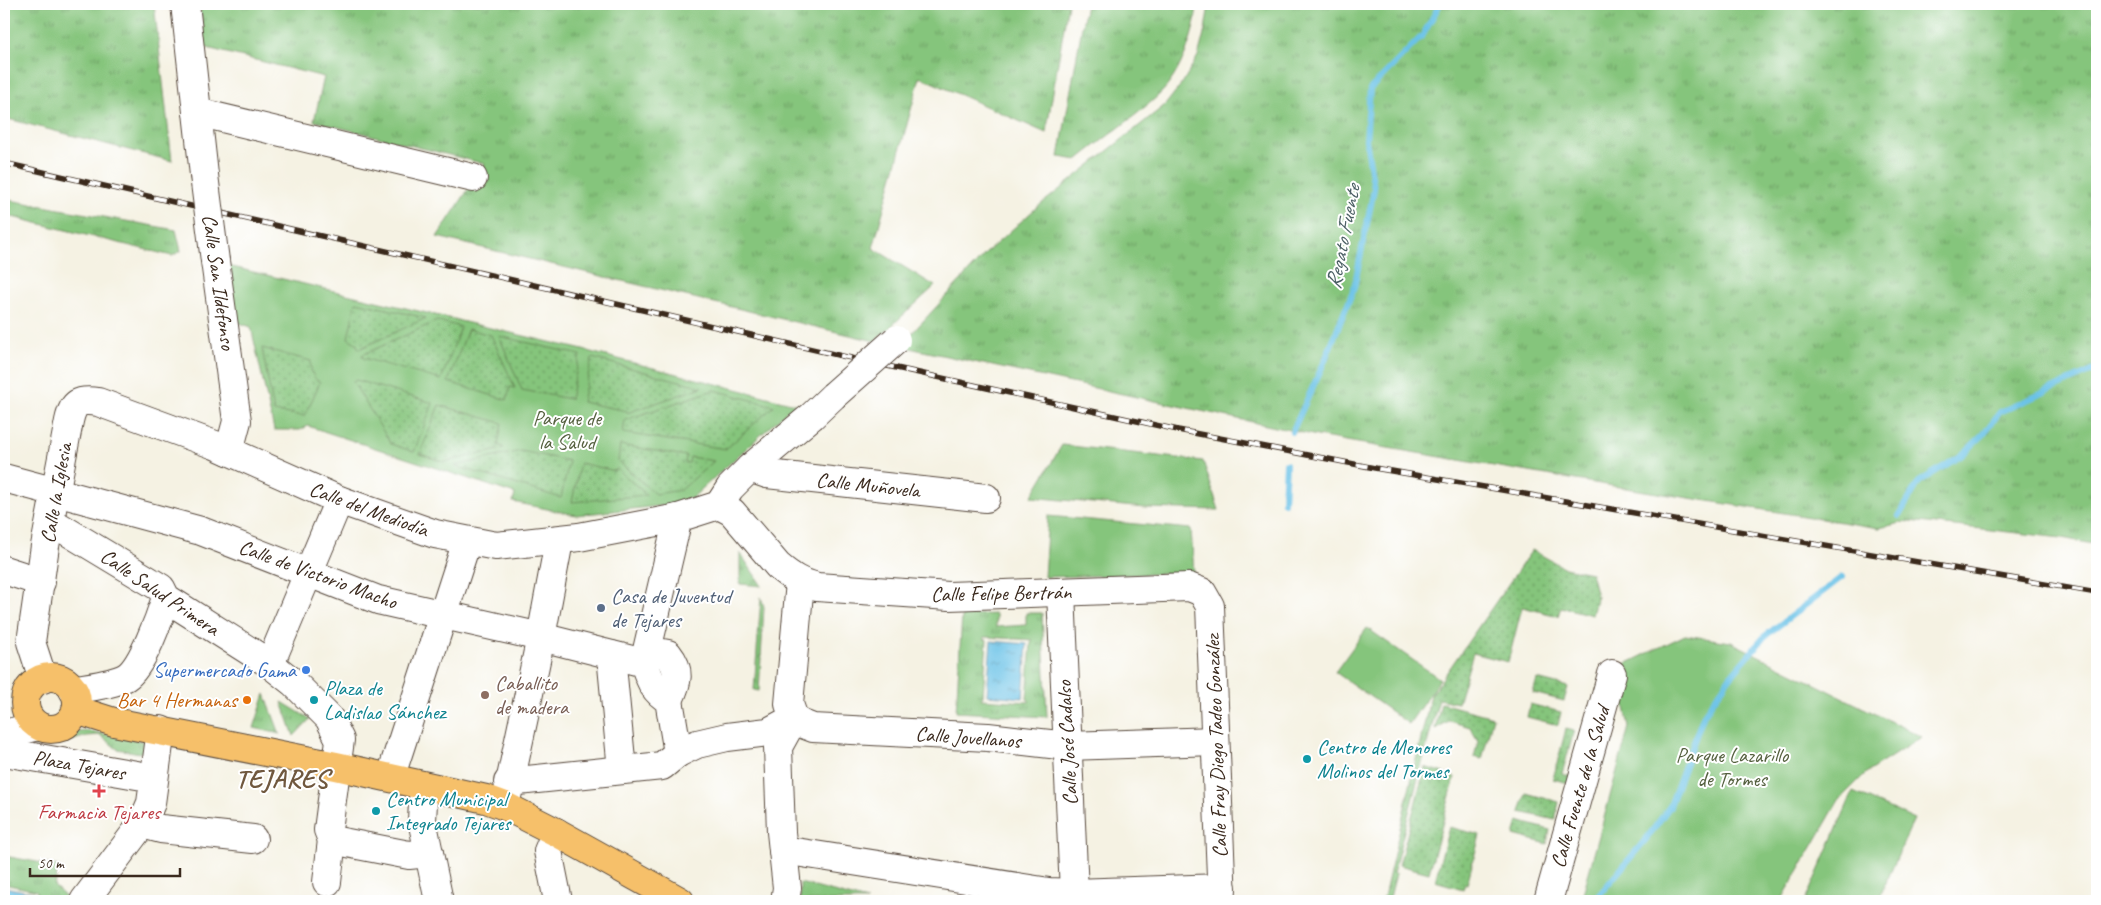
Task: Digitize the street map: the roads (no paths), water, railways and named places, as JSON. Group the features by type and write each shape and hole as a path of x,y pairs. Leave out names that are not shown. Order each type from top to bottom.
{"highway":[{"path":"74,700 70,722 63,727 54,729 38,726 27,713 24,690 52,677 60,679 74,700 114,722 336,766 486,799 507,794 556,832 680,901"}],"street":[{"name":"Calle San Ildefonso","path":"185,4 204,175 237,421 229,451"},
{"path":"197,112 473,178"},
{"path":"645,660 678,518 719,504 730,488 750,468 896,340"},
{"name":"Calle del Mediodía","path":"74,405 87,400 98,402 229,451 338,500 435,534 467,541 496,546 559,541 678,518"},
{"name":"Calle la Iglesia","path":"24,690 50,521 69,421 74,405"},
{"name":"Calle Muñovela","path":"750,468 766,474 986,498"},
{"name":"Calle de Victorio Macho","path":"4,478 201,530 378,600 611,655 645,660 657,652 668,654 675,663 678,672 677,684 669,700 678,753"},
{"path":"327,882 332,840 328,830 340,740 329,718 294,683 270,664 338,500"},
{"path":"719,504 732,512 778,566 800,582 789,704 794,718 778,747 783,850 788,888 785,901"},
{"name":"Calle Salud Primera","path":"50,521 161,588 166,598 270,664"},
{"path":"395,763 467,541"},
{"path":"559,541 507,794 622,770 662,766 678,753 697,744 727,736 768,732 794,718"},
{"path":"4,570 40,582"},
{"name":"Calle Felipe Bertrán","path":"800,582 817,587 949,596 1189,587 1202,592"},
{"name":"Calle José Cadalso","path":"1062,592 1074,893"},
{"name":"Calle Fray Diego Tadeo González","path":"1202,592 1210,606 1222,895"},
{"path":"74,700 101,683 120,680 133,670 153,634 166,598"},
{"path":"611,655 622,770"},
{"name":"Calle Fuente de la Salud","path":"1548,901 1612,674"},
{"name":"Calle Jovellanos","path":"794,718 800,723 813,728 988,737 1068,746 1215,741"},
{"name":"Plaza Tejares","path":"4,734 38,726"},
{"path":"84,901 142,824 151,803 161,730"},
{"name":"Plaza Tejares","path":"4,752 154,778"},
{"path":"424,786 422,820 439,901"},
{"path":"142,824 161,829 253,840"},
{"path":"556,832 548,851 558,901"},
{"path":"332,840 409,855 429,852"},
{"path":"783,850 1036,891 1222,895"}],"water":[{"path":"991,641 1027,644 1023,698 987,695"},
{"path":"4,887 34,893 32,901 4,901"}],"waterway":[{"name":"Regato Fuente","path":"1292,432 1323,365 1354,288 1374,189 1366,140 1370,89 1423,35 1440,4"},
{"path":"1899,516 1919,482 1962,455 1981,437 2000,412 2097,369"},
{"name":"Regato Fuente","path":"1284,502 1286,464"},
{"path":"1594,901 1647,838 1670,806 1704,714 1730,677 1765,636 1842,577"}],"railway":[{"path":"4,163 842,356 1178,430 1380,469 2097,593"}],"place":[{"name":"Casa de Juventud de Tejares","path":"601,608"},
{"name":"Supermercado Gama","path":"306,670"},
{"name":"Caballito de madera","path":"485,695"},
{"name":"Bar 4 Hermanas","path":"247,700"},
{"name":"Plaza de Ladislao Sánchez","path":"314,700"},
{"name":"Centro de Menores Molinos del Tormes","path":"1307,759"},
{"name":"Farmacia Tejares","path":"99,791"},
{"name":"Centro Municipal Integrado Tejares","path":"376,811"}],"district":[{"name":"TEJARES","path":"282,778"}],"park label":[{"name":"Parque de la Salud","path":"567,430"},
{"name":"Parque Lazarillo de Tormes","path":"1732,767"}]}
